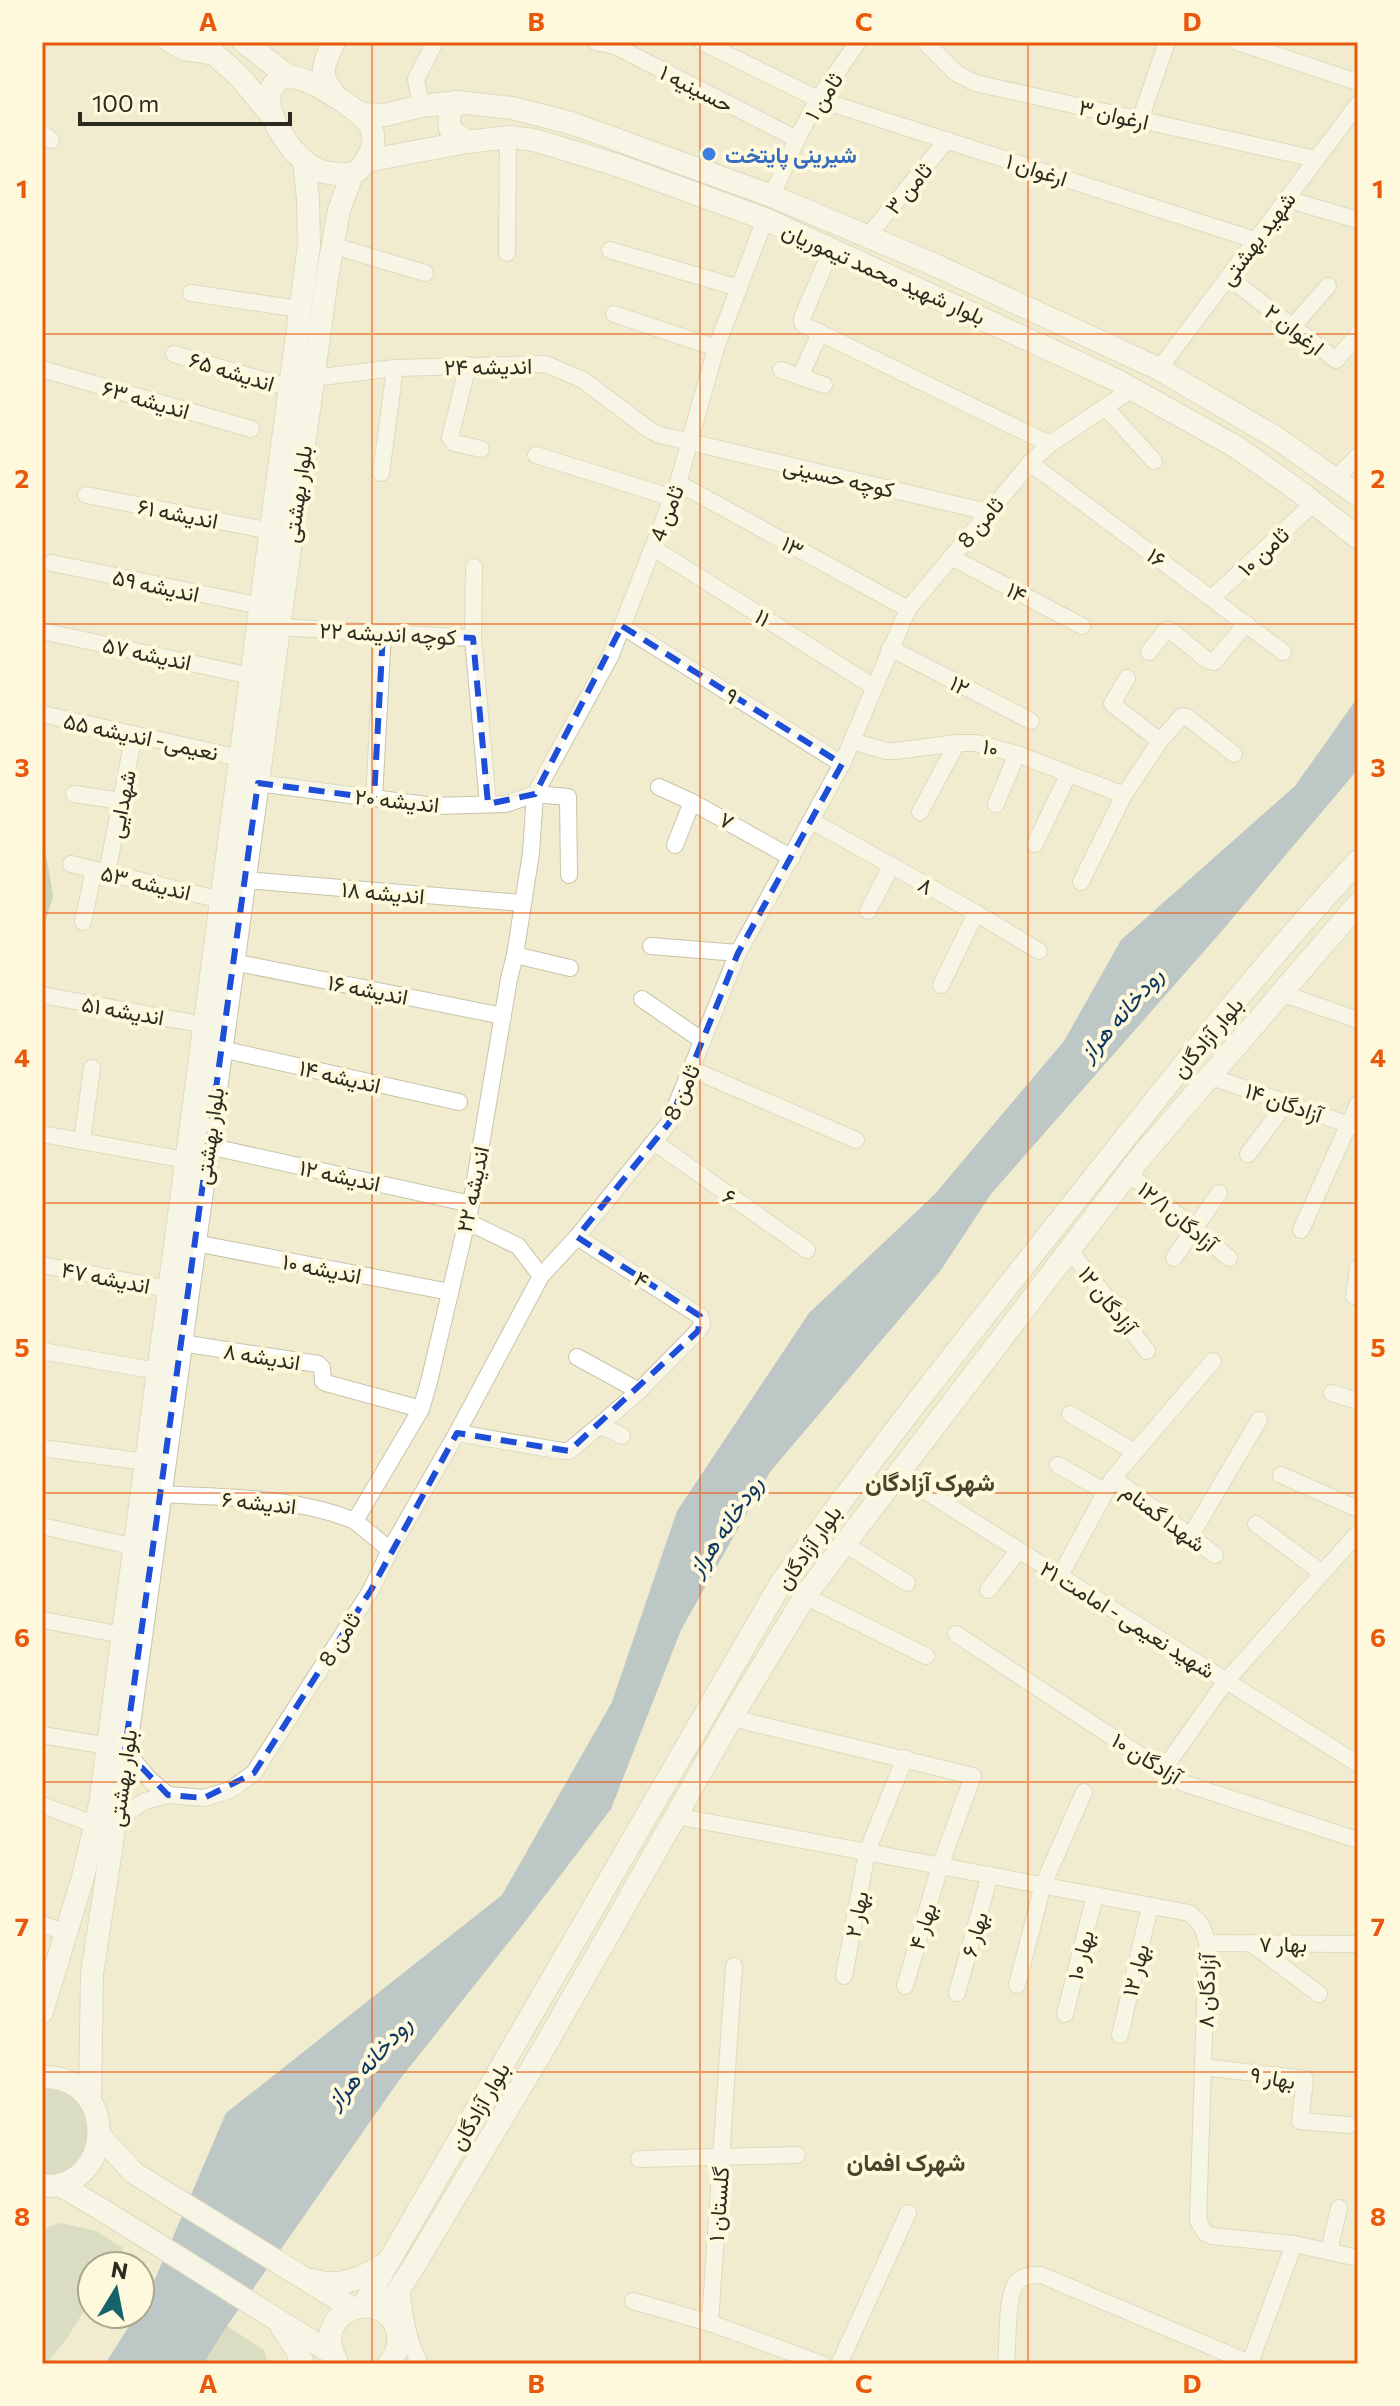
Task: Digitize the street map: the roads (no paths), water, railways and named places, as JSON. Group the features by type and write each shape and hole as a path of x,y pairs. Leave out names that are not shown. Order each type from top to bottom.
{"main road":[{"path":"334,42 323,64 323,76 337,98"},
{"path":"240,77 255,75 260,68 261,60 251,48"},
{"path":"251,48 288,76 310,82 362,114 374,139 359,168 322,171 304,161 283,135 273,116 269,94 277,82 288,76"},
{"path":"209,50 240,77 273,116"},
{"path":"457,102 448,119 450,129 467,142"},
{"name":"بلوار شهید محمد تیموریان","path":"362,114 385,115 421,106 457,102 512,108 571,123 772,196 935,265 1159,369 1275,437 1358,495"},
{"name":"بلوار شهید محمد تیموریان","path":"359,168 467,142 508,137 534,140 765,219 1132,389 1238,448 1358,538"},
{"name":"بلوار بهشتی","path":"100,2136 90,2100 92,1974 106,1822 160,1494 208,1146 221,900 309,245 304,161"},
{"name":"بلوار بهشتی","path":"117,1748 123,1635 186,1160 233,962 331,245 339,210 359,168"},
{"path":"308,208 313,201 324,199 339,210"},
{"path":"876,269 890,261 890,245"},
{"path":"925,291 923,278 935,265"},
{"path":"1291,486 1314,464"},
{"path":"1314,503 1335,479"},
{"name":"بلوار آزادگان","path":"366,2309 390,2260 781,1583 843,1497 1120,1144 1296,929 1358,861"},
{"path":"1332,889 1357,905"},
{"name":"بلوار آزادگان","path":"366,2309 401,2286 550,2037 805,1596 1128,1173 1357,905"},
{"name":"بلوار بهشتی","path":"43,2004 83,1877 106,1822"},
{"path":"547,1988 572,1999"},
{"path":"527,2023 550,2037"},
{"path":"42,2077 66,2081 90,2100"},
{"path":"100,2136 134,2173 303,2277 392,2319 397,2329 400,2360"},
{"path":"48,2188 75,2178 87,2167 96,2153 100,2136"},
{"path":"48,2188 109,2212 335,2360"},
{"path":"303,2277 326,2285 366,2277 390,2260"},
{"path":"335,2360 329,2340 332,2326 340,2315 366,2309"},
{"path":"277,2321 303,2364"}],"street":[{"path":"166,42 183,52 209,50"},
{"path":"421,106 416,79 435,42"},
{"name":"حسینیه ۱","path":"596,42 615,46 797,139"},
{"name":"ارغوان ۱","path":"702,42 818,99 1255,240"},
{"name":"ثامن ۱","path":"772,196 818,99 858,42"},
{"name":"ارغوان ۳","path":"925,42 956,73 975,83 1316,159"},
{"path":"1140,120 1167,42"},
{"path":"1237,42 1357,80"},
{"name":"شهید بهشتی","path":"1159,369 1355,110 1357,80"},
{"path":"507,253 508,137"},
{"name":"ثامن ۳","path":"868,236 947,140"},
{"path":"1286,199 1358,220"},
{"name":"ثامن 4","path":"535,794 610,657 675,490 716,348 765,219"},
{"path":"331,245 425,273"},
{"path":"610,250 739,288"},
{"path":"831,250 802,322 1050,444"},
{"name":"ارغوان ۲","path":"1228,277 1336,360 1358,334"},
{"path":"1293,326 1328,286"},
{"path":"191,293 300,309"},
{"path":"614,314 716,348"},
{"path":"800,377 820,333"},
{"name":"اندیشه ۶۵","path":"174,354 290,388"},
{"name":"اندیشه ۲۴","path":"313,378 395,368 546,364 583,380 651,431 690,442"},
{"path":"468,365 450,438 454,443 481,449"},
{"path":"381,473 395,368"},
{"name":"اندیشه ۶۳","path":"42,369 251,429"},
{"path":"781,370 824,385"},
{"name":"ثامن 8","path":"168,1795 204,1798 230,1790 254,1773 371,1590 541,1276 577,1237 669,1123 738,953 842,764 908,609 1030,463 1050,444 1132,389"},
{"path":"1106,408 1154,461"},
{"name":"کوچه حسینی","path":"690,442 988,512"},
{"name":"۱۳","path":"536,455 675,490 908,609"},
{"path":"1335,479 1358,456"},
{"name":"۱۶","path":"1030,463 1283,652"},
{"name":"اندیشه ۶۱","path":"86,495 271,531"},
{"name":"ثامن ۱۰","path":"1212,598 1314,503"},
{"name":"۱۱","path":"653,548 874,687"},
{"name":"۱۴","path":"951,557 1082,626"},
{"name":"اندیشه ۵۹","path":"52,563 261,606"},
{"path":"473,638 474,567"},
{"path":"1149,652 1163,631 1170,630 1207,660 1214,662 1246,624"},
{"name":"۹","path":"622,626 842,764"},
{"name":"کوچه اندیشه ۲۲","path":"279,627 473,638 488,804"},
{"name":"اندیشه ۵۷","path":"42,631 251,676"},
{"path":"374,798 383,633"},
{"name":"۱۲","path":"890,648 1031,721"},
{"path":"1127,678 1112,704 1160,741"},
{"name":"نعیمی- اندیشه ۵۵","path":"42,714 240,758"},
{"path":"1081,882 1124,795 1160,741 1182,716 1234,754"},
{"name":"شهدایی","path":"83,922 121,801 134,734"},
{"name":"۱۰","path":"852,741 886,751 976,743 1017,754 1124,795"},
{"path":"920,812 957,743"},
{"path":"996,804 1017,754"},
{"path":"1035,844 1068,775"},
{"name":"اندیشه ۲۰","path":"258,783 434,806 506,804 535,794"},
{"name":"۷","path":"659,787 792,858"},
{"path":"74,794 121,801"},
{"path":"535,794 568,797 569,875"},
{"name":"اندیشه ۲۲","path":"355,1521 421,1409 429,1382 468,1212 515,955 531,853 535,794"},
{"path":"675,845 692,802"},
{"name":"۸","path":"812,821 1039,951"},
{"name":"اندیشه ۵۳","path":"71,864 221,900"},
{"path":"868,911 891,866"},
{"name":"اندیشه ۱۸","path":"244,880 522,903"},
{"path":"941,985 976,913"},
{"path":"651,946 738,953"},
{"path":"515,955 570,968"},
{"name":"اندیشه ۱۶","path":"233,962 503,1016"},
{"path":"1281,993 1358,1020"},
{"name":"اندیشه ۵۱","path":"42,995 213,1037"},
{"path":"642,999 703,1041"},
{"name":"اندیشه ۱۴","path":"213,1037 459,1102"},
{"path":"82,1141 92,1068"},
{"path":"691,1069 856,1140"},
{"name":"آزادگان ۱۴","path":"1209,1076 1354,1127"},
{"path":"1248,1154 1286,1103"},
{"path":"1301,1230 1354,1127 1358,1104"},
{"path":"42,1134 186,1160"},
{"name":"۶","path":"654,1142 807,1250"},
{"name":"اندیشه ۱۲","path":"208,1146 468,1212 518,1246 541,1276"},
{"name":"آزادگان ۱۲/۱","path":"1128,1173 1229,1258"},
{"path":"1174,1258 1219,1193"},
{"name":"۴","path":"577,1237 700,1316 702,1324 698,1331 639,1391"},
{"name":"اندیشه ۱۰","path":"195,1243 450,1292"},
{"name":"آزادگان ۱۲","path":"1069,1249 1147,1351"},
{"name":"اندیشه ۴۷","path":"42,1265 169,1289"},
{"path":"1350,1295 1358,1268"},
{"name":"اندیشه ۸","path":"181,1343 318,1364 326,1383 421,1409"},
{"path":"42,1351 158,1371"},
{"path":"457,1433 569,1451 639,1391 577,1357"},
{"path":"1060,1576 1110,1485 1213,1361"},
{"path":"1332,1393 1358,1401"},
{"path":"1070,1414 1135,1452"},
{"path":"1190,1537 1259,1420"},
{"path":"600,1425 622,1436"},
{"path":"42,1448 146,1462"},
{"name":"شهدا گمنام","path":"1058,1465 1110,1485 1215,1555"},
{"name":"شهید نعیمی - امامت ۲۱","path":"898,1474 1358,1764"},
{"path":"1281,1475 1358,1509"},
{"name":"اندیشه ۶","path":"160,1494 283,1502 338,1514 355,1521"},
{"path":"355,1521 390,1550"},
{"path":"1256,1524 1322,1573"},
{"path":"42,1526 135,1547"},
{"path":"1163,1770 1226,1681 1357,1537"},
{"path":"845,1544 907,1583"},
{"path":"988,1590 1019,1550"},
{"path":"805,1596 926,1656"},
{"path":"42,1620 123,1635"},
{"name":"آزادگان ۱۰","path":"956,1634 1186,1784 1358,1840"},
{"path":"732,1718 905,1758"},
{"path":"42,1735 117,1748 168,1795"},
{"name":"بهار ۴","path":"905,1758 973,1776 940,1866 905,1986"},
{"name":"بهار ۲","path":"844,1976 867,1852 905,1758"},
{"path":"1017,1985 1043,1885 1084,1792"},
{"path":"42,1805 106,1822 145,1801 168,1795"},
{"name":"آزادگان ۸","path":"676,1816 1189,1913 1202,1925 1207,1943 1198,2220 1205,2233 1212,2236 1294,2244"},
{"name":"بهار ۶","path":"957,1993 990,1875"},
{"name":"بهار ۱۰","path":"1065,2014 1095,1895"},
{"name":"بهار ۱۲","path":"1120,2035 1150,1906"},
{"path":"42,1924 66,1933"},
{"name":"بهار ۷","path":"1207,1943 1358,1944"},
{"path":"1251,1943 1319,1994"},
{"name":"گلستان ۱","path":"710,2323 734,1966"},
{"name":"بهار ۹","path":"1203,2067 1305,2079 1300,2121 1349,2125"},
{"path":"639,2159 797,2155"},
{"path":"1329,2251 1339,2208"},
{"path":"839,2364 908,2213"},
{"path":"1009,2363 1012,2292 1021,2278 1041,2275 1252,2364 1294,2244 1358,2258"},
{"path":"401,2286 405,2317 420,2364"},
{"path":"633,2301 710,2323 822,2364"}],"water":[{"name":"رودخانه هراز","path":"1358,697 1358,769 1221,932 991,1194 941,1270 770,1472 681,1630 611,1809 400,2079 203,2364 105,2364 127,2330 156,2330 156,2277 226,2113 502,1895 612,1702 677,1511 809,1313 934,1195 1064,1041 1121,940 1295,786"}],"place":[{"name":"شیرینی پایتخت","path":"709,154"}],"district":[{"name":"شهرک آزادگان","path":"930,1481"},
{"name":"شهرک افمان","path":"906,2161"}]}
